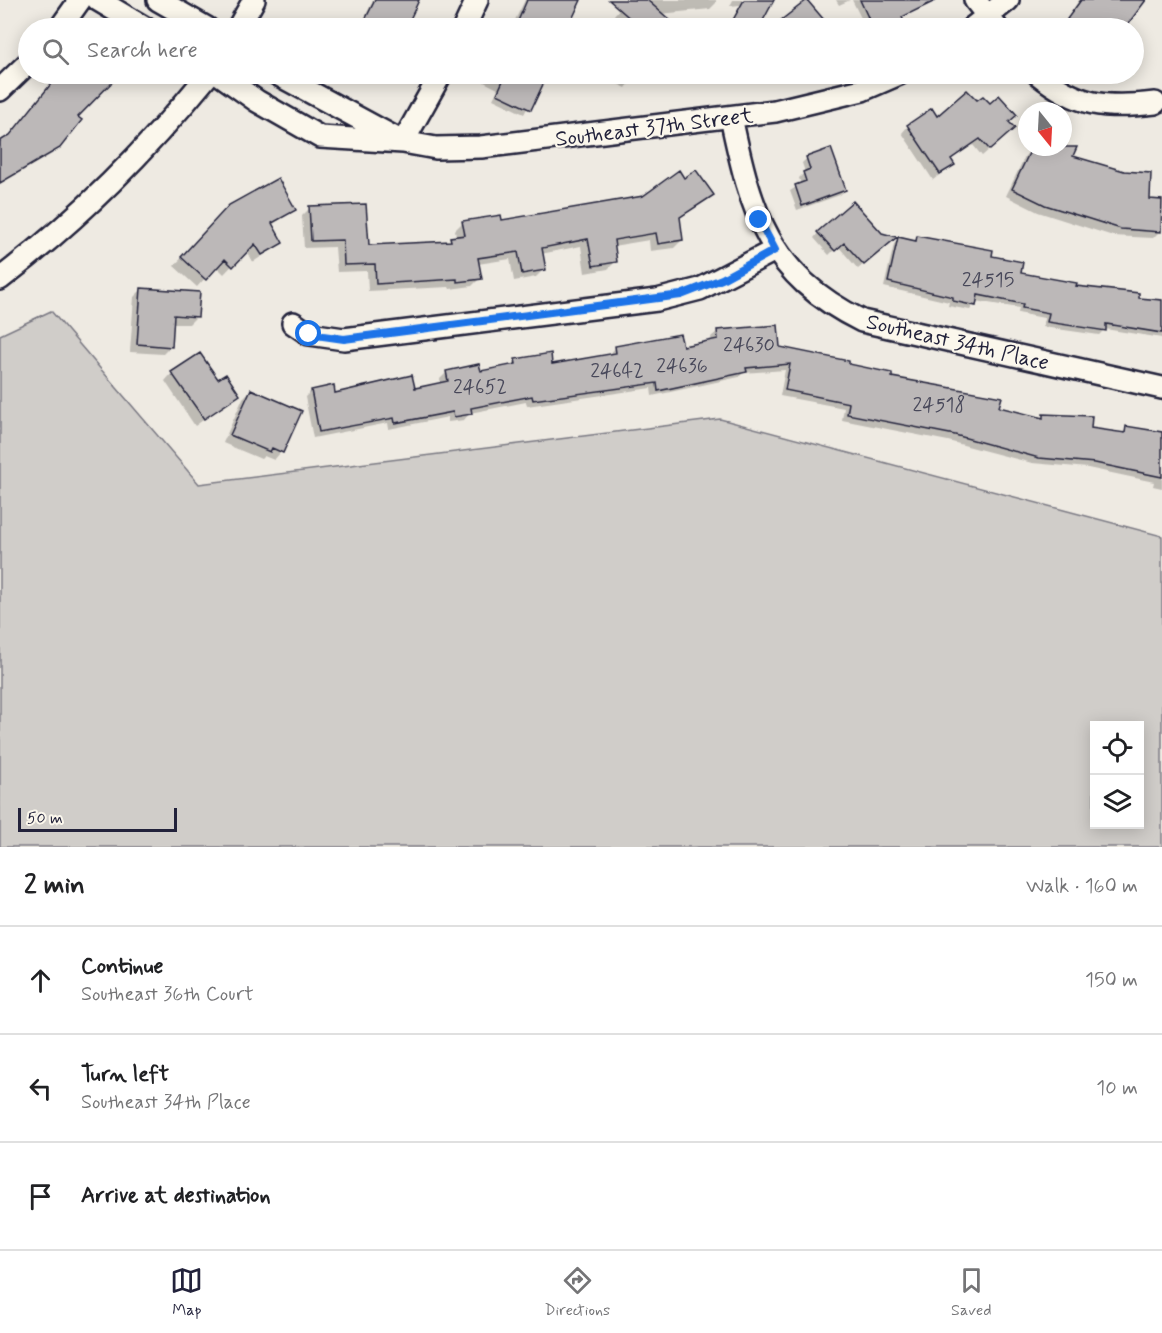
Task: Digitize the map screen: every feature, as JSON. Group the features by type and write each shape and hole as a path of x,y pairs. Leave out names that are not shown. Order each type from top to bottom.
{"street":[{"path":"67,18 80,0"},
{"path":"98,0 128,18"},
{"path":"158,0 190,18"},
{"path":"244,18 255,0"},
{"path":"469,18 477,0"},
{"path":"975,0 983,18"},
{"path":"992,18 1008,0"},
{"path":"0,90 18,73"},
{"path":"0,279 54,237 103,193 200,84"},
{"name":"Southeast 37th Street","path":"233,84 257,101 320,137 403,142 436,148 481,147 775,111 823,101 876,84"},
{"name":"Southeast 37th Street","path":"296,84 403,142"},
{"path":"403,142 435,84"},
{"path":"1051,84 1081,101 1127,106 1155,103"},
{"name":"Southeast 34th Place","path":"731,117 759,220 775,250 804,284 831,305 862,321 1162,388"},
{"path":"293,323 309,334 344,339 657,300 700,289 775,250"}],"shaded area":[{"path":"51,311 199,484 720,419 1162,536 1162,847 0,847 0,335"}],"building":[{"path":"375,0 419,0 411,18 366,18"},
{"path":"527,0 581,0 573,18 519,18"},
{"path":"609,0 647,0 668,18 630,18"},
{"path":"744,0 774,0 764,18 734,18"},
{"path":"807,0 822,18 784,18"},
{"path":"860,0 937,0 902,18 868,18"},
{"path":"1081,0 1146,0 1132,18 1068,18"},
{"path":"51,84 110,84 78,117 82,120 60,148 0,183 0,141 10,135"},
{"path":"502,84 543,84 531,110 497,94"},
{"path":"967,90 977,100 983,96 990,103 999,95 1017,115 1009,122 1015,128 990,150 980,139 951,159 955,165 940,174 907,125 932,108 937,116"},
{"path":"1072,147 1077,147 1073,156 1124,171 1151,173 1150,199 1162,200 1161,232 1121,229 1045,205 1012,189 1028,156 1072,156"},
{"path":"831,148 846,190 802,206 795,185 806,181 803,172 810,169 806,157"},
{"path":"679,170 684,178 696,170 714,195 680,217 683,240 658,244 656,233 614,240 617,262 593,266 588,239 542,248 546,270 522,274 518,252 478,258 482,279 457,282 457,279 376,284 375,264 344,265 343,240 311,241 309,206 366,204 369,245 451,241 450,237 465,235 462,221 501,215 502,220 643,196"},
{"path":"278,178 296,210 272,223 283,243 262,255 255,244 233,267 225,259 206,280 181,257 229,205"},
{"path":"853,201 882,233 897,237 864,265 844,243 835,251 817,232"},
{"path":"917,236 993,250 992,256 1023,262 1021,273 1077,283 1076,286 1139,293 1139,298 1162,300 1162,333 1106,324 1106,331 1047,322 1049,313 1022,308 1023,304 978,295 976,306 953,301 953,297 888,282 898,237 916,241"},
{"path":"141,288 200,292 198,317 174,315 172,347 137,344"},
{"path":"778,325 780,347 849,361 849,364 892,373 892,377 1002,397 999,407 1043,418 1043,414 1092,416 1091,428 1125,433 1126,426 1162,432 1162,477 1095,463 1039,458 955,435 847,414 849,403 785,390 790,364 746,368 747,372 658,391 657,383 533,400 532,396 471,408 472,414 454,417 453,412 395,423 394,418 319,432 311,390 334,385 335,393 412,375 415,388 448,381 446,371 479,364 481,371 516,364 515,359 551,353 552,364 616,353 615,346 680,334 683,346 718,339 717,330"},
{"path":"200,353 218,379 226,374 240,395 204,419 171,372"},
{"path":"251,389 302,411 283,453 272,448 270,452 230,435"}],"route":[{"path":"309,334 344,339 657,300 681,295 722,279 775,250 759,220"}]}
